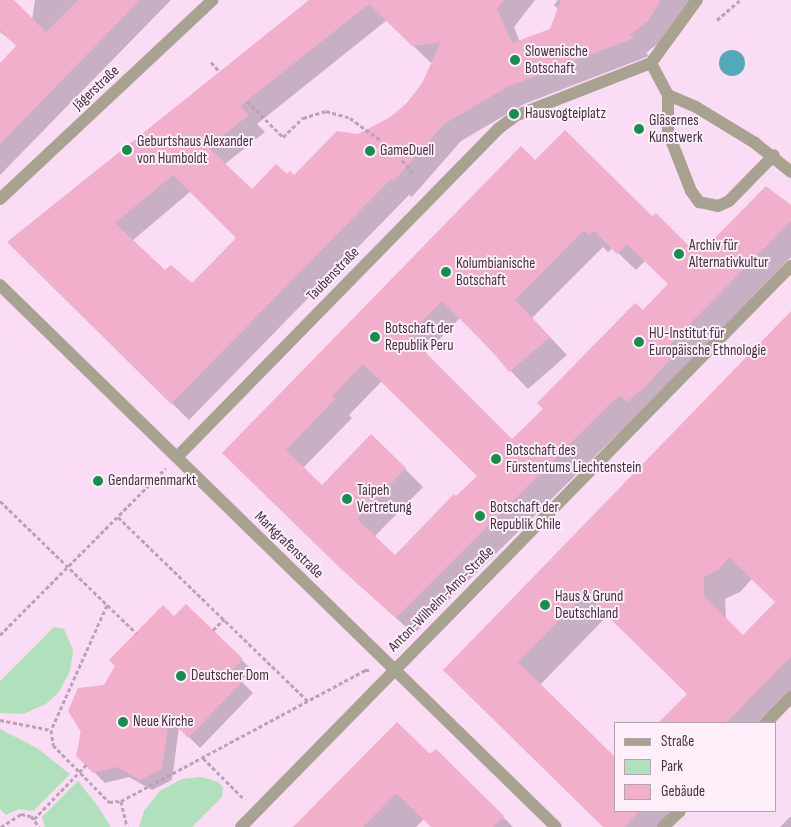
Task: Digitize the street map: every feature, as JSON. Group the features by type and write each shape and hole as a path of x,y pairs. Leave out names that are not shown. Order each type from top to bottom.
{"street":[{"name":"Jägerstraße","path":"0,200 213,0"},
{"path":"697,0 651,63 668,95 668,132 691,191 699,202 718,206 729,201 774,155"},
{"name":"Taubenstraße","path":"177,457 498,129 515,116 651,63"},
{"path":"668,95 696,107 774,155 791,172"},
{"name":"Anton-Wilhelm-Amo-Straße","path":"240,827 791,266"},
{"name":"Markgrafenstraße","path":"0,285 556,827"},
{"path":"767,722 791,697"},
{"path":"664,827 679,812"}],"path":[{"path":"717,20 740,0"},
{"path":"211,62 220,72"},
{"path":"247,101 283,137 303,118 326,110 350,118 382,141"},
{"path":"402,160 413,173"},
{"path":"302,288 310,297 314,293"},
{"path":"0,635 164,470"},
{"path":"0,501 136,633"},
{"path":"118,517 308,701"},
{"path":"107,605 51,730 53,745 109,802 121,801 365,670"},
{"path":"213,630 224,619"},
{"path":"0,720 51,730"},
{"path":"203,758 256,811"},
{"path":"34,818 87,764"},
{"path":"121,801 127,827"},
{"path":"0,827 16,814 34,818 39,827"}],"green space":[{"path":"54,627 64,629 73,650 70,671 59,692 46,704 23,714 0,713 0,681"},
{"path":"0,729 37,748 70,774 33,811 19,809 6,815 0,809"},
{"path":"202,777 218,782 223,787 222,797 192,827 139,827 144,811 160,791 182,779"},
{"path":"78,781 111,827 45,827 42,817"}],"water":[{"path":"732,50 741,54 745,63 741,72 732,76 723,72 719,63 723,54"}],"building":[{"path":"0,0 14,0 46,32 78,0 140,0 0,144 0,63 16,46 0,30"},
{"path":"309,0 504,0 497,9 512,43 550,29 561,0 661,0 648,21 630,35 634,38 507,87 444,124 394,181 391,179 171,404 7,242","holes":["369,4 412,46 441,42 422,83 407,103 389,118 358,134 337,131 294,175 290,171 287,174 276,164 252,189 208,147 249,115 240,106","173,175 236,238 192,283 171,265 165,270 115,223"]},
{"path":"565,130 652,216 656,213 690,247 706,247 766,186 791,205 791,221 673,341 668,348 675,354 646,386 627,402 621,396 613,401 396,618 339,567 222,453 521,146 535,160","holes":["584,230 589,235 594,231 617,254 627,244 668,284 643,310 635,303 537,403 543,409 512,439 408,335 442,301 491,350 509,372 550,337 515,300","363,364 477,476 456,496 454,494 395,555 357,519 406,468 371,434 322,485 286,450 335,399 332,396"]},
{"path":"791,311 791,656 727,722 659,722 687,694 585,594 518,662 614,756 614,812 639,812 624,827 603,827 443,670","holes":["729,557 775,602 743,635 704,596 704,577 718,570"]},
{"path":"186,604 243,659 232,670 243,681 188,738 169,718 162,769 140,780 117,767 93,773 76,756 81,732 68,711 78,688 104,685 115,666 109,660 163,605 174,616"},
{"path":"397,722 430,754 436,749 504,816 493,827 431,827 396,793 363,827 293,827"}],"place":[{"name":"Slowenische Botschaft","path":"515,60"},
{"name":"Hausvogteiplatz","path":"514,114"},
{"name":"Gläsernes Kunstwerk","path":"639,129"},
{"name":"Geburtshaus Alexander von Humboldt","path":"127,150"},
{"name":"GameDuell","path":"370,151"},
{"name":"Archiv für Alternativkultur","path":"679,254"},
{"name":"Kolumbianische Botschaft","path":"446,272"},
{"name":"Botschaft der Republik Peru","path":"375,337"},
{"name":"HU-Institut für Europäische Ethnologie","path":"639,342"},
{"name":"Botschaft des Fürstentums Liechtenstein","path":"496,459"},
{"name":"Gendarmenmarkt","path":"98,481"},
{"name":"Taipeh Vertretung","path":"347,499"},
{"name":"Botschaft der Republik Chile","path":"480,516"},
{"name":"Haus & Grund Deutschland","path":"545,605"},
{"name":"Deutscher Dom","path":"181,676"},
{"name":"Neue Kirche","path":"123,722"}]}
